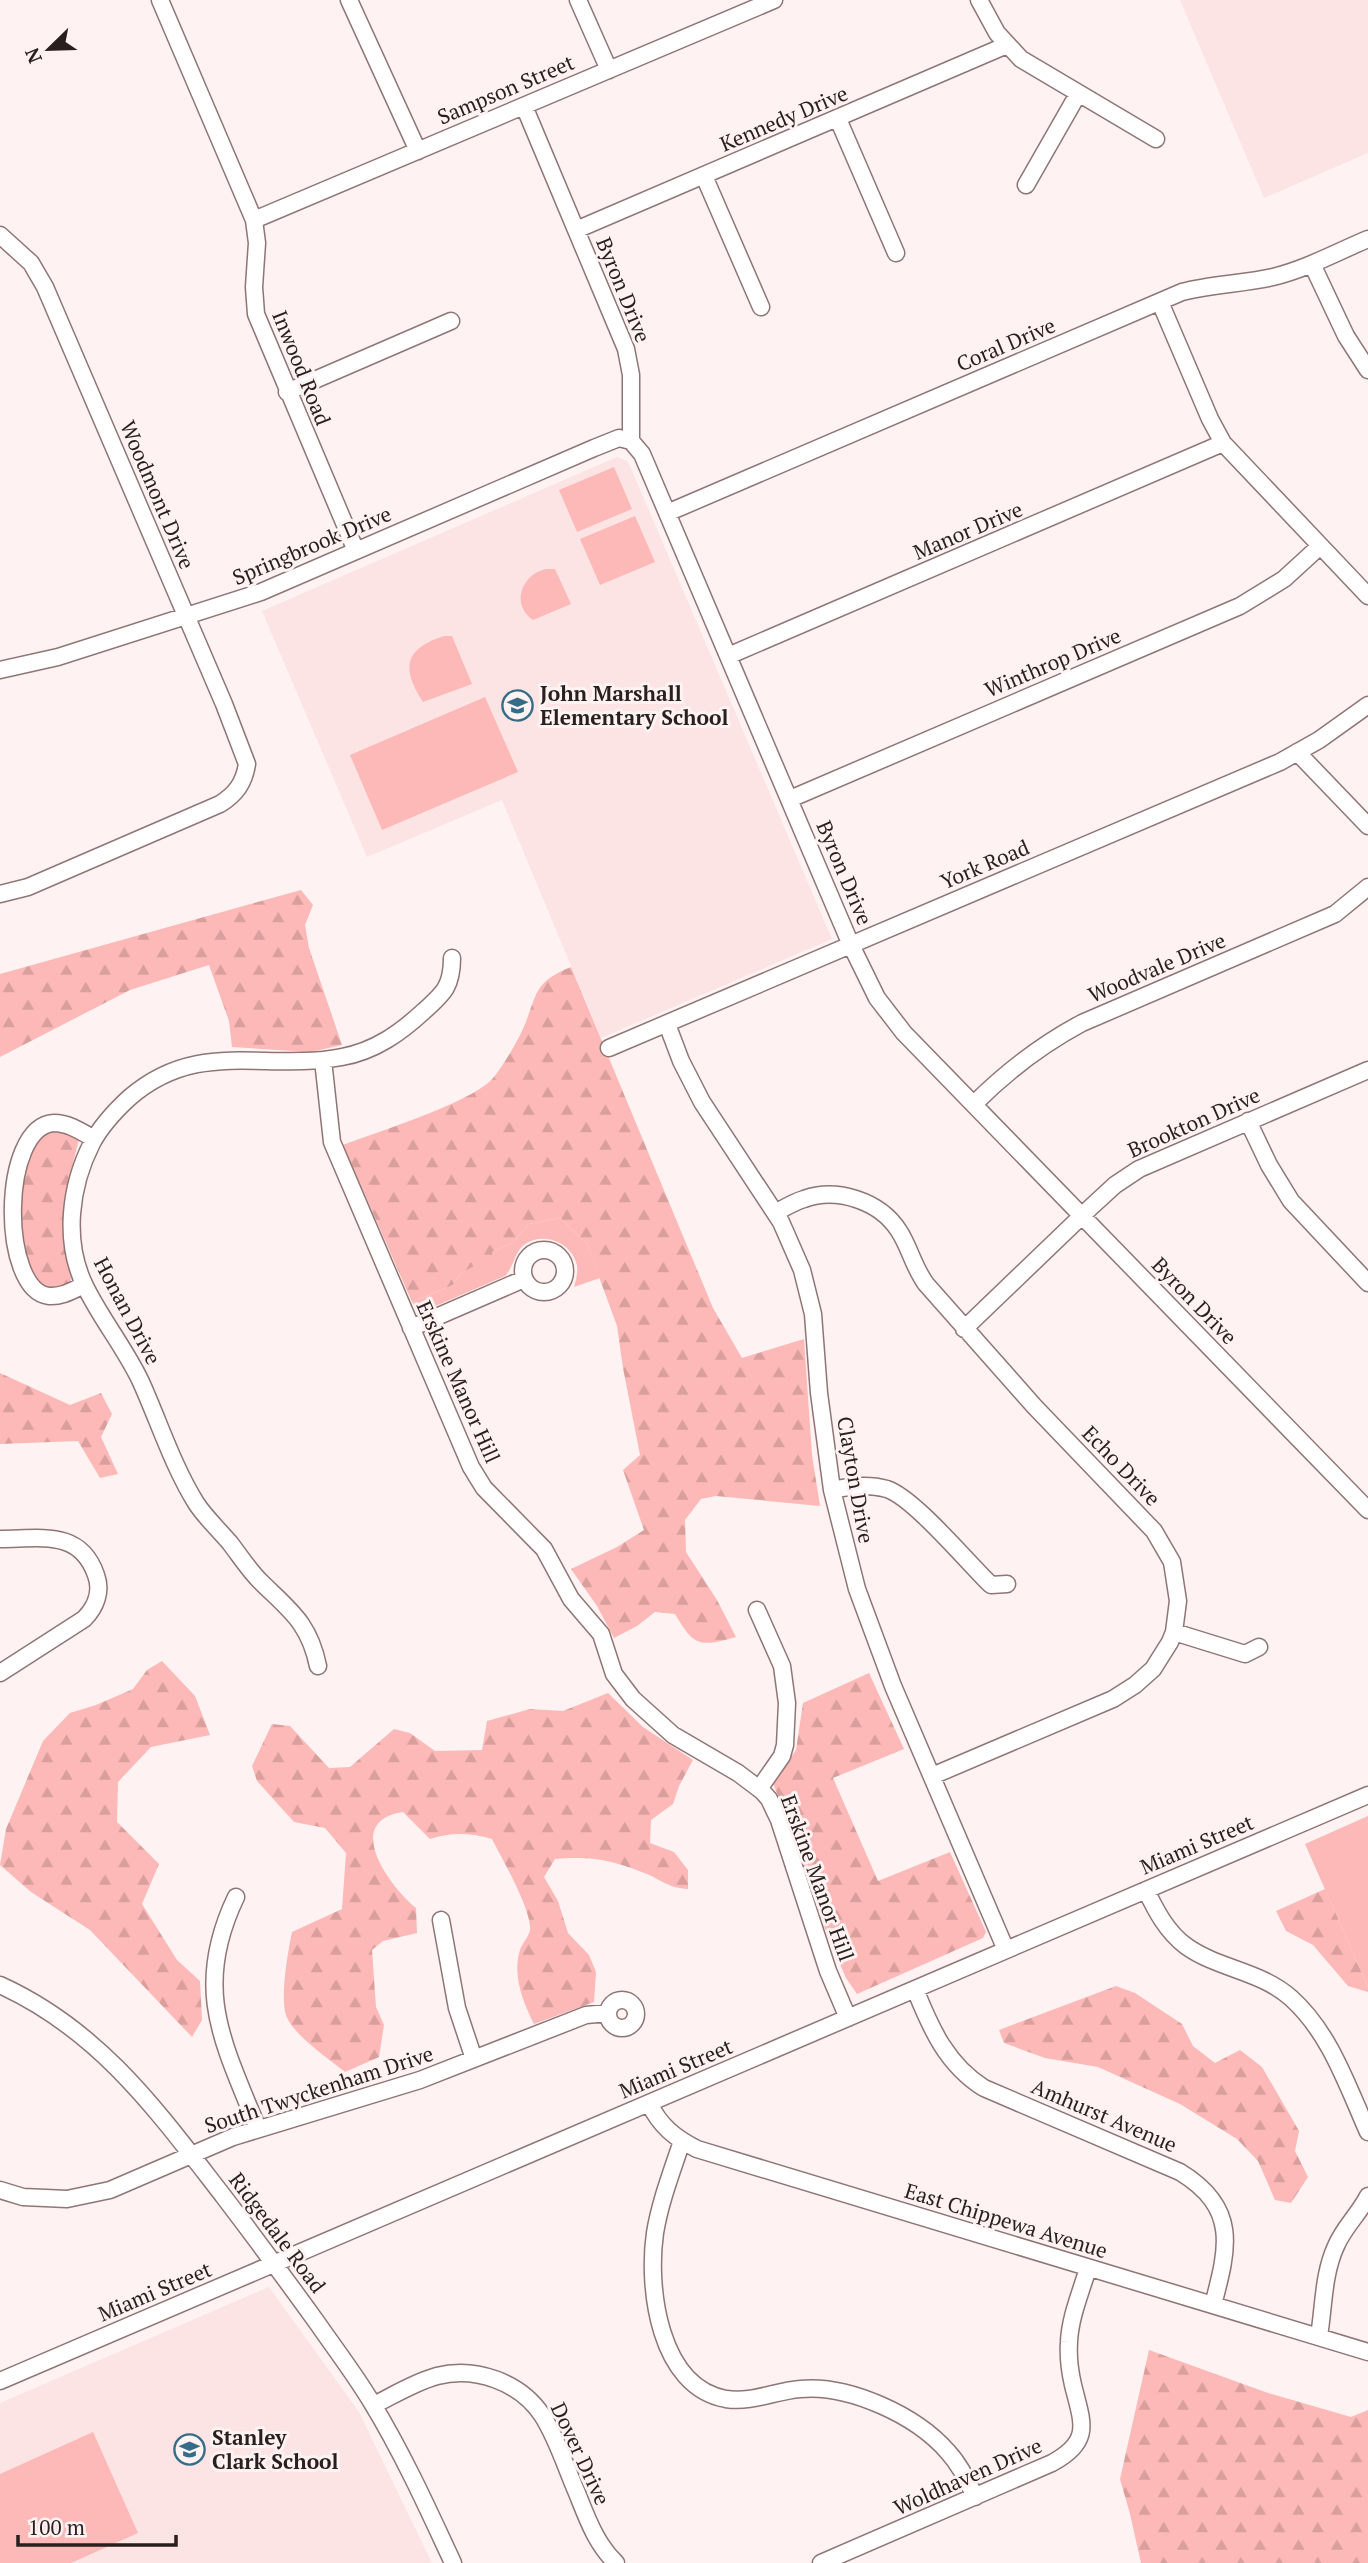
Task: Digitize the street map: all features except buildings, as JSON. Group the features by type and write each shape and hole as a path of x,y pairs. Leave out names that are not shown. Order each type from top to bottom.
{"street":[{"name":"Inwood Road","path":"160,0 254,220 257,258 254,287 256,314 356,551"},
{"path":"349,0 418,150"},
{"path":"578,0 609,70"},
{"path":"979,0 987,17 1021,59 1156,139"},
{"name":"Sampson Street","path":"254,220 765,2"},
{"name":"Kennedy Drive","path":"576,230 1007,45"},
{"path":"1026,185 1078,94"},
{"name":"Byron Drive","path":"524,106 626,349 631,375 631,441 642,454 851,945 877,998 891,1019 1368,1510"},
{"path":"838,118 896,253"},
{"path":"704,176 761,307"},
{"name":"Woodmont Drive","path":"0,235 31,263 45,287 247,764 242,784 230,798 220,804 28,887 0,894"},
{"name":"Coral Drive","path":"667,513 1160,302 1208,285 1268,278 1312,264 1368,239"},
{"path":"1312,264 1346,336 1368,370"},
{"path":"1160,302 1223,443 1368,596"},
{"path":"287,392 452,321"},
{"name":"Springbrook Drive","path":"0,670 58,657 261,592 594,448 619,438 631,441"},
{"name":"Manor Drive","path":"728,656 1223,443"},
{"name":"Winthrop Drive","path":"790,799 1253,599 1284,579 1320,546"},
{"name":"York Road","path":"609,1048 1267,767 1297,752 1354,717 1368,705"},
{"path":"1297,752 1368,826"},
{"name":"Woodvale Drive","path":"974,1104 1003,1074 1054,1038 1082,1023 1335,914 1368,887"},
{"name":"Honan Drive","path":"318,1666 310,1637 284,1601 260,1580 196,1503 133,1366 85,1285 74,1252 72,1215 79,1174 94,1139 117,1109 142,1087 173,1071 219,1060 323,1060 351,1055 380,1044 399,1033 447,988 452,977 452,958"},
{"name":"Clayton Drive","path":"667,1024 681,1061 702,1102 775,1213 795,1251 813,1314 819,1393 832,1490 842,1536 873,1636 1006,1950"},
{"name":"Erskine Manor Hill","path":"323,1060 332,1143 478,1478 494,1499 544,1549 571,1599 601,1634 614,1674 623,1688 673,1735 760,1788 769,1799 779,1820 828,1970 848,2018"},
{"name":"Brookton Drive","path":"964,1329 1115,1185 1139,1169 1368,1070"},
{"path":"1248,1121 1269,1165 1291,1201 1368,1283"},
{"path":"85,1285 61,1295 51,1296 28,1288 20,1280 8,1252 4,1213 6,1192 14,1163 26,1139 35,1130 53,1123 67,1124 94,1139"},
{"name":"Echo Drive","path":"775,1213 804,1198 828,1194 871,1205 892,1221 917,1271 964,1329 1048,1422 1154,1531 1165,1548 1175,1574 1178,1601 1174,1632 1153,1669 1125,1692 932,1776"},
{"path":"411,1328 524,1279"},
{"path":"832,1490 872,1487 895,1493 917,1510 991,1584 1007,1584"},
{"path":"0,1539 53,1540 75,1545 91,1559 100,1588 91,1612 84,1619 0,1673"},
{"path":"757,1610 779,1658 787,1703 782,1756 760,1788"},
{"path":"1174,1632 1245,1654 1259,1647"},
{"name":"Miami Street","path":"0,2381 1368,1795"},
{"path":"1146,1890 1158,1914 1184,1944 1212,1960 1246,1972 1276,1987 1306,2013 1327,2044 1368,2132"},
{"path":"236,1897 223,1925 217,1948 213,1997 224,2045 258,2129"},
{"path":"441,1920 457,2008 474,2059"},
{"name":"Ridgedale Road","path":"0,1985 44,2008 100,2049 127,2077 191,2155 275,2264 374,2405 453,2563"},
{"name":"Amhurst Avenue","path":"915,1989 939,2043 949,2058 972,2080 984,2088 1180,2172 1206,2191 1223,2222 1226,2249 1213,2305"},
{"name":"South Twyckenham Drive","path":"0,2190 23,2197 67,2199 110,2190 258,2129 375,2095 586,2015 608,2013"},
{"name":"East Chippewa Avenue","path":"649,2103 662,2125 682,2141 715,2155 1368,2352"},
{"path":"682,2141 656,2231 653,2267 662,2332 677,2365 702,2390 725,2399 746,2400 789,2390 814,2388 843,2392 870,2401 909,2421 937,2441 959,2466 975,2497"},
{"path":"1318,2336 1328,2270 1335,2246 1345,2227 1368,2196"},
{"name":"Woldhaven Drive","path":"821,2563 1063,2458 1079,2439 1082,2417 1073,2385 1069,2342 1088,2268"},
{"name":"Dover Drive","path":"374,2405 406,2389 448,2374 484,2376 517,2389 543,2416 594,2533 616,2563"}],"shaded area":[{"path":"1180,0 1368,0 1368,153 1264,198"},
{"name":"John Marshall Elementary School","path":"617,457 627,461 630,466 832,939 601,1038 502,800 367,857 262,611"},
{"name":"Stanley Clark School","path":"269,2287 359,2412 432,2563 0,2563 0,2403"}],"green space":[{"path":"614,467 632,509 577,532 559,490"},
{"path":"635,516 655,562 600,585 580,539"},
{"path":"546,569 555,569 571,604 533,620 522,606 522,591 531,577"},
{"path":"444,636 452,636 472,684 423,702 411,679 410,661 421,647"},
{"path":"485,697 518,772 382,830 350,755"},
{"path":"301,890 313,905 305,925 309,948 342,1045 310,1052 232,1047 229,1021 209,965 130,990 0,1057 0,974"},
{"path":"571,967 713,1308 742,1358 804,1339 812,1455 820,1506 716,1496 701,1499 685,1520 686,1552 717,1600 736,1637 724,1640 699,1642 687,1633 675,1614 655,1612 637,1626 614,1638 597,1606 571,1569 617,1547 644,1530 623,1470 640,1455 617,1326 587,1244 560,1218 529,1224 512,1243 492,1252 494,1265 481,1270 474,1266 461,1273 453,1285 412,1302 343,1145 446,1106 483,1087 494,1077 513,1049 542,985"},
{"path":"48,1130 62,1130 79,1139 66,1191 64,1218 72,1278 69,1285 49,1292 28,1281 11,1199 30,1143"},
{"path":"560,1218 587,1244 600,1278 574,1287 577,1266 570,1251 549,1239 533,1240 521,1247 505,1276 424,1311 418,1311 412,1302 453,1285 461,1273 492,1252 512,1243 529,1224"},
{"path":"0,1373 70,1405 101,1393 112,1414 101,1437 118,1474 100,1478 78,1441 0,1444"},
{"path":"162,1661 195,1696 210,1735 151,1747 118,1782 117,1822 159,1864 142,1904 177,1960 200,1981 202,2020 192,2037 90,1930 31,1892 0,1865 6,1829 43,1741 70,1713 133,1689 147,1670"},
{"path":"869,1673 904,1749 833,1778 878,1881 950,1852 986,1932 983,1938 857,1994 846,1978 829,1939 801,1864 798,1842 791,1831 773,1783 796,1750 803,1703"},
{"path":"608,1693 643,1727 693,1760 673,1804 651,1820 650,1843 674,1852 688,1870 688,1889 671,1886 612,1862 580,1858 555,1859 544,1877 558,1901 568,1933 589,1955 596,1972 594,2002 534,2024 523,1998 517,1969 520,1950 530,1930 529,1921 516,1884 492,1839 461,1834 430,1839 403,1812 385,1818 376,1828 373,1841 376,1855 394,1885 416,1908 417,1933 383,1941 372,1950 376,2007 384,2025 379,2057 345,2072 295,2030 284,2007 284,1986 292,1932 342,1909 346,1853 325,1828 294,1822 257,1781 252,1766 272,1724 290,1726 329,1768 350,1767 394,1729 410,1733 435,1751 482,1750 487,1721 530,1709 563,1711"},
{"path":"1368,1816 1368,1987 1305,1844"},
{"path":"1325,1889 1368,1992 1348,1986 1313,1945 1286,1931 1276,1911"},
{"path":"1116,1986 1135,1993 1182,2024 1193,2046 1215,2063 1240,2050 1262,2067 1299,2131 1295,2151 1308,2177 1291,2203 1275,2200 1258,2161 1237,2139 1180,2104 1098,2067 1045,2058 1004,2043 999,2030"},
{"path":"1149,2350 1268,2393 1351,2417 1368,2410 1368,2563 1141,2563 1120,2479"},
{"path":"93,2432 138,2533 71,2563 0,2563 0,2474"}],"place":[{"name":"John Marshall Elementary School","path":"517,706"},
{"name":"Stanley Clark School","path":"189,2450"}]}
